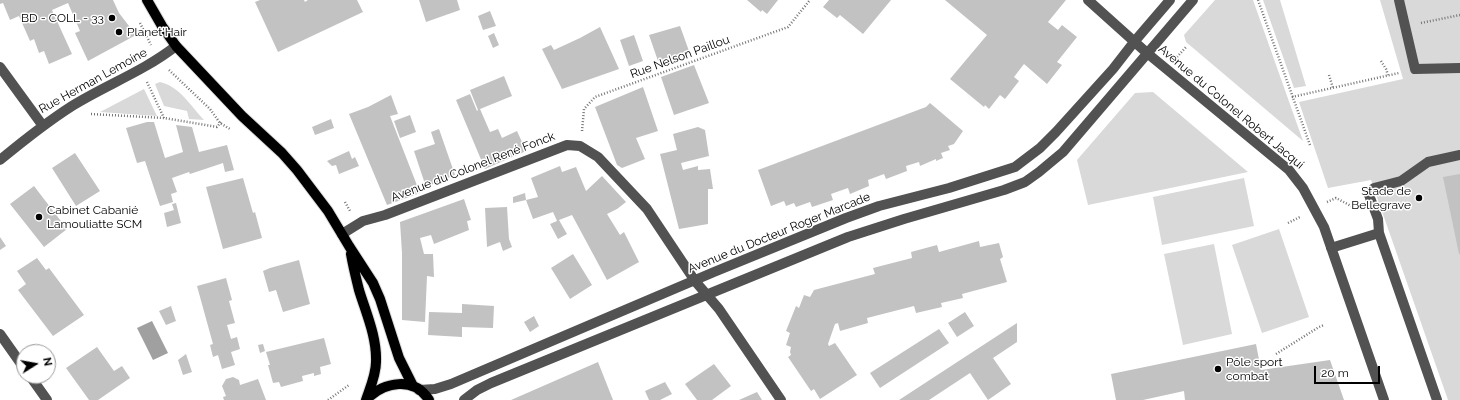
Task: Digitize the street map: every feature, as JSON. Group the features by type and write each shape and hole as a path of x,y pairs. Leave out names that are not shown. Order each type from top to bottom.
{"main road":[{"path":"147,0 176,46 235,108 277,148 297,170 328,211 373,284 380,300 399,358 416,388 428,400"},
{"path":"349,246 359,288 371,325 375,348 375,372 366,400"},
{"path":"366,400 382,387 402,384 416,388"}],"street":[{"path":"464,400 477,390 491,384 848,237 1004,190 1025,182 1063,152 1147,54 1088,0"},
{"path":"1134,42 1170,0"},
{"name":"Avenue du Colonel Robert Jacqui","path":"1193,0 1147,54 1288,170 1303,188 1315,209 1331,248 1384,400"},
{"path":"1399,0 1415,70 1460,68"},
{"name":"Avenue du Docteur Roger Marcade","path":"416,388 434,389 456,382 846,218 879,206 949,188 1015,167 1040,148 1056,132 1113,69 1134,42"},
{"name":"Rue Herman Lemoine","path":"0,67 43,126 72,106 160,58 176,46"},
{"path":"0,160 43,126"},
{"name":"Avenue du Colonel René Fonck","path":"342,234 363,221 385,215 567,145 580,146"},
{"path":"580,146 598,157 647,209 695,281 719,309 782,400"},
{"path":"1437,400 1379,233 1378,219 1370,194 1374,188 1401,181 1428,162 1460,155"},
{"path":"1331,248 1379,233"},
{"path":"0,334 16,357"},
{"path":"36,384 47,400"}],"path":[{"name":"Rue Nelson Paillou","path":"580,146 584,109 595,97 788,27 810,0"},
{"path":"1258,0 1310,145"},
{"path":"1405,26 1460,15"},
{"path":"1381,61 1388,75"},
{"path":"1292,96 1415,70"},
{"path":"171,72 210,109 220,123 232,130"},
{"path":"1329,75 1333,88"},
{"path":"147,82 164,118"},
{"path":"86,112 92,114 164,118 217,127 226,118"},
{"path":"1288,223 1336,198 1365,213 1375,211"},
{"path":"1276,354 1324,325"},
{"path":"328,400 349,385"}],"shaded area":[{"path":"1215,0 1253,0 1303,141 1186,42 1184,35"},
{"path":"1263,0 1280,0 1306,86 1294,88"},
{"name":"Stade de Bellegrave","path":"1380,0 1460,0 1460,400 1448,400 1371,180 1328,188 1299,102 1403,79"},
{"path":"160,82 167,84 179,92 204,120 189,119 187,111 164,106 155,84"},
{"path":"144,89 157,116 100,112"},
{"path":"1153,92 1248,172 1088,205 1077,160 1135,93"},
{"path":"1244,178 1254,226 1162,245 1153,197"},
{"path":"1279,229 1309,317 1262,333 1232,245"},
{"path":"1214,244 1232,334 1183,345 1164,254"},
{"path":"152,321 168,353 153,360 137,328"}],"building":[{"path":"0,0 113,0 119,13 136,35 88,61 75,33 80,31 68,3 52,10 72,54 49,64 44,51 39,53 34,39 30,41 19,16 10,20 3,3 0,4"},
{"path":"260,0 304,0 305,2 308,0 357,0 363,12 278,52 255,2"},
{"path":"419,0 457,0 460,10 426,22"},
{"path":"747,0 778,0 767,14 762,10 761,12"},
{"path":"829,0 891,0 863,34 840,15 837,18 823,7"},
{"path":"945,0 1066,0 1048,22 1058,30 1062,25 1077,37 1057,62 1062,65 1047,84 1024,64 1014,77 1019,81 1005,99 1000,95 989,109 985,105 984,107 950,79 987,35"},
{"path":"490,11 496,26 483,30 478,16"},
{"path":"680,26 689,51 658,61 649,35"},
{"path":"600,27 619,69 562,89 542,49 551,45 554,50"},
{"path":"494,33 499,45 493,48 488,36"},
{"path":"634,35 643,61 629,66 620,40"},
{"path":"694,65 709,103 674,115 661,77"},
{"path":"504,76 512,96 480,109 490,132 498,129 502,138 517,131 526,151 485,169 456,100 470,94 477,111 478,110 470,90"},
{"path":"643,87 658,131 636,138 645,159 622,168 617,165 595,107"},
{"path":"391,95 398,114 390,116 420,193 387,205 349,114 368,107"},
{"path":"930,103 963,131 954,144 948,146 950,150 941,153 943,158 936,161 936,159 920,166 919,162 906,166 907,171 886,179 884,174 868,180 869,186 850,194 848,188 831,194 833,200 812,207 810,202 796,207 794,203 786,206 784,201 771,206 758,170 926,107"},
{"path":"410,115 416,132 400,138 394,121"},
{"path":"331,119 334,128 315,135 312,127"},
{"path":"147,122 154,122 165,158 183,152 176,125 192,127 199,152 227,145 234,170 225,172 223,163 190,174 189,172 172,178 177,192 171,194 173,202 160,206 145,161 137,163 126,128"},
{"path":"698,127 705,130 709,156 681,163 683,170 698,166 698,170 710,169 713,189 708,189 708,224 679,229 660,154 677,150 673,134"},
{"path":"439,129 455,175 426,187 414,151 435,144 431,132"},
{"path":"349,151 352,159 355,157 359,166 339,174 336,165 332,166 327,161"},
{"path":"75,153 100,191 76,206 52,168"},
{"path":"560,166 562,172 576,167 586,191 602,176 626,202 607,214 620,235 624,232 639,262 607,280 572,215 559,220 567,234 558,239 550,224 557,221 553,212 533,219 526,200 538,197 531,178"},
{"path":"1460,174 1460,254 1459,254 1443,177"},
{"path":"243,178 262,238 223,249 206,187"},
{"name":"Cabinet Cabanié Lamouliatte SCM","path":"34,186 67,229 44,247 10,204"},
{"path":"525,193 526,200 513,203 513,197"},
{"path":"464,199 471,220 467,221 469,230 434,244 431,235 420,238 424,254 433,254 434,277 427,276 425,322 402,320 402,253 400,222"},
{"path":"176,203 181,223 167,227 164,213 174,210 172,204"},
{"path":"507,207 509,239 512,247 503,251 500,242 487,247 485,208"},
{"path":"0,237 6,246 0,250"},
{"path":"979,241 980,247 999,243 1003,257 1000,259 1007,282 962,294 963,298 941,303 942,307 916,313 914,306 867,318 868,323 840,331 838,323 835,324 828,344 829,346 835,343 857,375 820,399 814,389 811,391 788,357 791,355 791,347 786,345 790,333 786,331 796,306 799,308 804,295 810,297 814,290 875,274 873,268 912,258 911,252 937,245 939,252"},
{"path":"573,254 592,285 570,299 551,268"},
{"path":"37,258 46,270 49,268 84,315 53,336 18,290 26,284 17,271"},
{"path":"299,260 310,304 283,312 276,290 269,292 263,271"},
{"path":"226,278 232,300 229,301 235,323 227,325 231,339 237,337 240,349 231,352 235,365 222,369 218,355 213,357 210,345 213,344 197,286"},
{"path":"462,304 494,306 493,328 462,327 462,337 428,335 429,312 462,313"},
{"path":"171,306 176,321 166,325 159,311"},
{"path":"965,312 974,326 957,337 948,323"},
{"path":"534,316 539,326 530,332 524,322"},
{"path":"1017,323 1017,342 993,358 1011,384 988,400 970,373 929,400 899,400"},
{"path":"939,329 949,343 880,388 870,373"},
{"path":"324,338 331,364 320,367 321,374 314,376 314,373 302,376 303,381 281,387 279,382 273,383 266,352"},
{"path":"263,344 265,351 260,353 258,345"},
{"path":"1256,344 1261,370 1330,360 1344,400 1185,400 1184,391 1143,400 1116,400 1111,374"},
{"path":"97,347 114,371 122,366 130,378 98,400 89,400 66,368"},
{"path":"186,354 192,372 183,375 178,360"},
{"path":"598,362 613,400 511,400"},
{"path":"714,364 731,386 712,400 697,400 685,384"},
{"path":"233,377 239,380 240,385 258,379 266,400 224,400 223,397 226,396 222,386 226,379"},
{"path":"665,382 672,394 660,400 649,400 645,391"},
{"path":"757,392 762,400 739,400"}],"place":[{"name":"BD - COLL - 33","path":"112,18"},
{"name":"Planet'Hair","path":"119,32"},
{"name":"Stade de Bellegrave","path":"1419,198"},
{"name":"Cabinet Cabanié Lamouliatte SCM","path":"39,217"},
{"name":"Pôle sport combat","path":"1218,369"}]}
